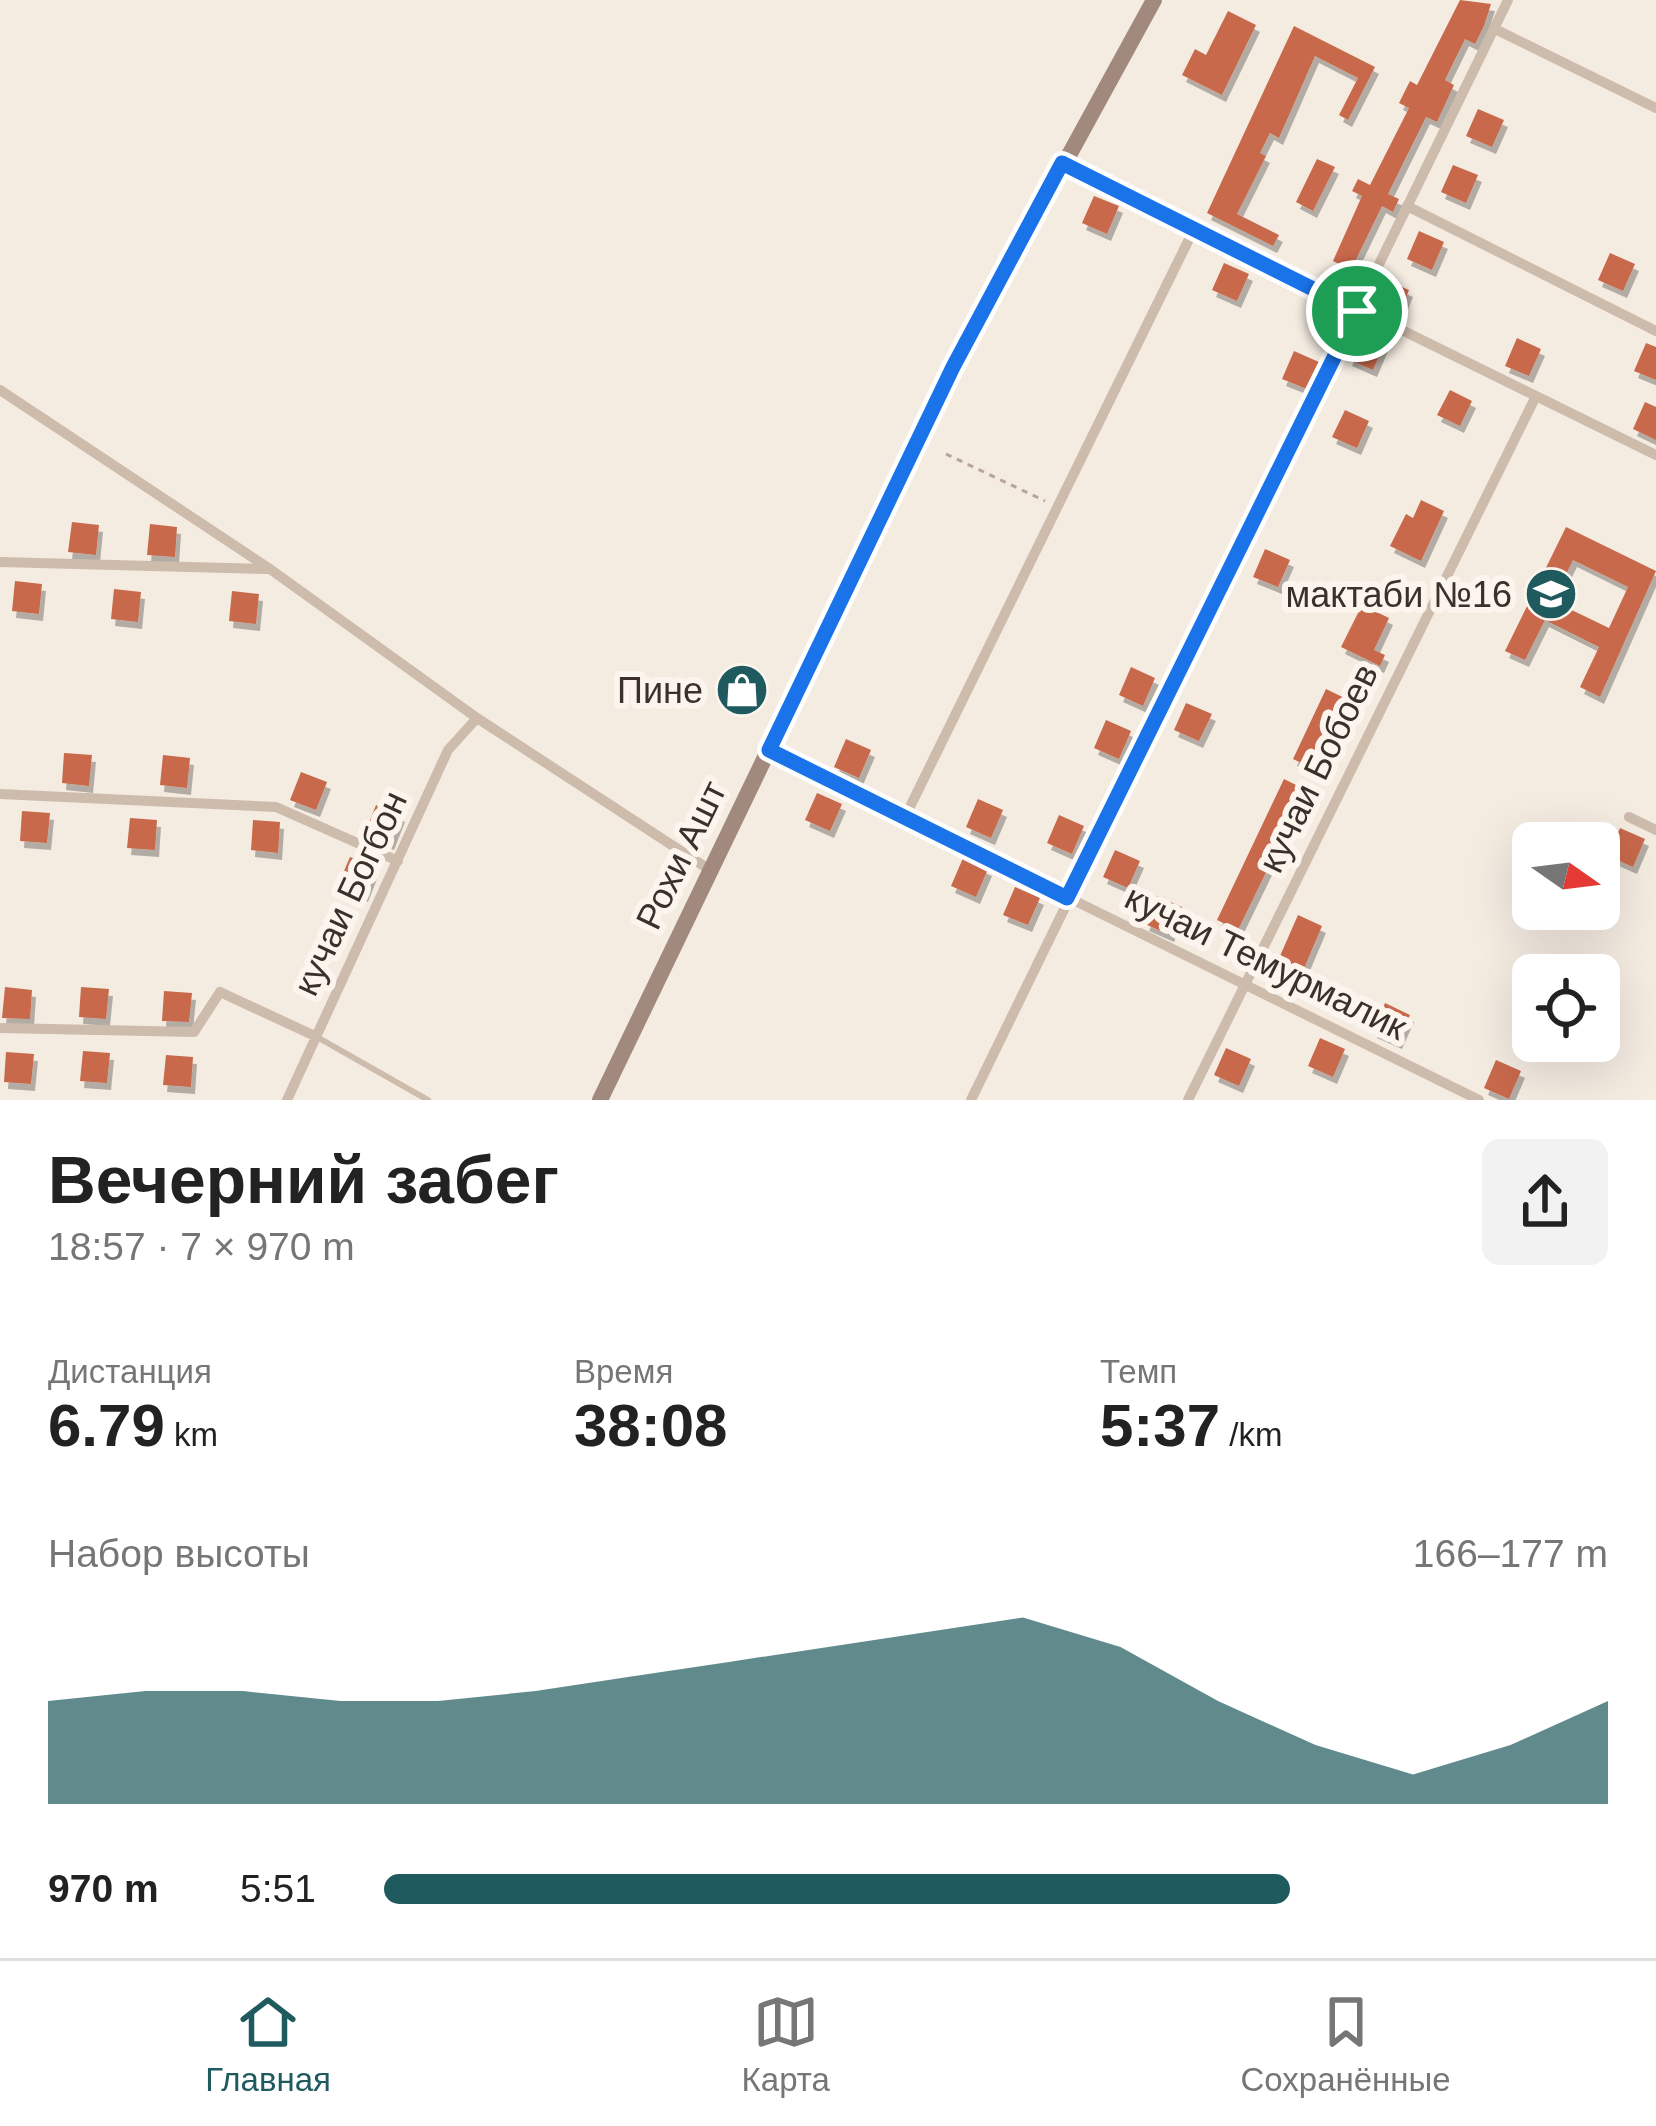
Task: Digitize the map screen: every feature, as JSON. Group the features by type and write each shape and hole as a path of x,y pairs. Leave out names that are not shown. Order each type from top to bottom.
{"main road":[{"name":"Рохи Ашт","path":"600,1100 953,367 1154,0"}],"street":[{"path":"971,1100 1508,0"},
{"path":"1495,29 1656,108"},
{"path":"1062,163 1656,455"},
{"path":"1407,206 1656,332"},
{"path":"905,818 1194,229"},
{"path":"0,390 270,568 477,718 710,870"},
{"name":"кучаи Бобоев","path":"1188,1100 1534,398"},
{"path":"0,562 270,568"},
{"name":"кучаи Богбон","path":"287,1100 448,750 477,718"},
{"name":"кучаи Темурмалик","path":"769,750 1479,1100"},
{"path":"0,794 276,807 398,861"},
{"path":"1629,817 1656,830"},
{"path":"0,1028 194,1031 220,992 317,1036"}],"lane":[{"path":"317,1036 428,1100"}],"path":[{"path":"946,454 1058,507"}],"building":[{"path":"1460,0 1491,4 1484,26 1475,44 1465,39 1445,80 1454,85 1437,122 1426,117 1388,194 1399,199 1393,212 1382,206 1351,270 1333,261 1362,196 1352,191 1358,179 1370,185 1409,108 1399,103 1410,81 1417,85"},
{"path":"1228,11 1256,25 1222,95 1182,75 1195,49 1206,55"},
{"path":"1294,26 1375,67 1348,120 1339,115 1358,78 1315,56 1279,138 1270,133 1260,153 1266,156 1237,214 1279,235 1273,246 1207,213"},
{"path":"1478,109 1504,120 1492,147 1466,136"},
{"path":"1317,159 1335,167 1313,211 1296,202"},
{"path":"1453,165 1478,175 1466,203 1441,192"},
{"path":"1094,196 1119,206 1107,234 1082,223"},
{"path":"1419,231 1444,242 1432,270 1407,259"},
{"path":"1610,253 1635,264 1623,291 1598,280"},
{"path":"1224,263 1249,274 1237,301 1212,290"},
{"path":"1384,279 1409,290 1398,317 1373,305"},
{"path":"1360,331 1385,342 1373,370 1348,359"},
{"path":"1517,338 1541,349 1529,376 1505,366"},
{"path":"1646,343 1656,347 1656,380 1634,371"},
{"path":"1294,351 1319,362 1307,389 1282,379"},
{"path":"1450,390 1472,401 1460,426 1437,415"},
{"path":"1645,402 1656,407 1656,440 1633,429"},
{"path":"1345,410 1369,421 1357,448 1332,437"},
{"path":"1421,500 1444,511 1421,561 1390,546 1406,514 1413,518"},
{"path":"72,522 99,525 96,555 68,552"},
{"path":"150,524 177,527 175,557 147,555"},
{"path":"1566,527 1656,571 1600,697 1580,687 1599,647 1545,620 1525,660 1505,651","holes":["1573,560 1628,587 1609,628 1553,601"]},
{"path":"1265,549 1290,560 1278,587 1253,577"},
{"path":"15,581 42,584 39,614 12,611"},
{"path":"114,589 141,592 138,622 111,619"},
{"path":"232,591 259,594 256,624 229,621"},
{"path":"1362,605 1389,618 1374,650 1385,655 1380,666 1341,647"},
{"path":"1131,667 1155,678 1143,706 1119,695"},
{"path":"1326,689 1359,705 1354,716 1346,712 1318,771 1293,759"},
{"path":"1186,703 1212,714 1199,741 1174,730"},
{"path":"1106,720 1131,731 1119,759 1094,748"},
{"path":"846,739 871,750 859,778 834,767"},
{"path":"64,753 92,755 89,786 62,783"},
{"path":"163,755 190,758 187,788 160,785"},
{"path":"301,772 327,782 316,810 290,800"},
{"path":"1284,779 1306,790 1238,930 1217,920"},
{"path":"817,793 842,804 830,831 805,820"},
{"path":"978,799 1003,810 991,838 966,827"},
{"path":"376,805 401,815 390,843 365,833"},
{"path":"22,811 50,813 47,843 20,841"},
{"path":"1059,815 1084,826 1072,854 1047,843"},
{"path":"130,818 157,820 155,850 127,848"},
{"path":"253,820 280,822 278,853 251,850"},
{"path":"1620,828 1645,839 1633,867 1620,861"},
{"path":"1115,850 1140,861 1128,888 1103,877"},
{"path":"350,857 375,867 364,895 338,885"},
{"path":"963,858 988,869 976,897 951,886"},
{"path":"1015,887 1040,898 1028,925 1003,915"},
{"path":"1157,896 1182,907 1170,935 1145,924"},
{"path":"1298,915 1322,926 1294,992 1269,981"},
{"path":"5,987 32,990 30,1019 2,1018"},
{"path":"81,987 109,989 106,1019 79,1017"},
{"path":"164,991 192,993 189,1022 162,1021"},
{"path":"1385,1003 1410,1015 1398,1042 1373,1031"},
{"path":"1320,1038 1345,1049 1333,1077 1308,1066"},
{"path":"1226,1048 1251,1059 1239,1086 1214,1075"},
{"path":"83,1051 110,1053 107,1083 80,1081"},
{"path":"6,1052 34,1054 31,1084 4,1082"},
{"path":"166,1055 193,1057 191,1087 163,1085"},
{"path":"1496,1060 1521,1071 1509,1099 1484,1088"}],"place":[{"name":"мактаби №16","path":"1551,594"},
{"name":"Пине","path":"742,690"}],"route":[{"path":"1062,163 1357,311 1067,898 769,750 953,367 1062,163"}]}
